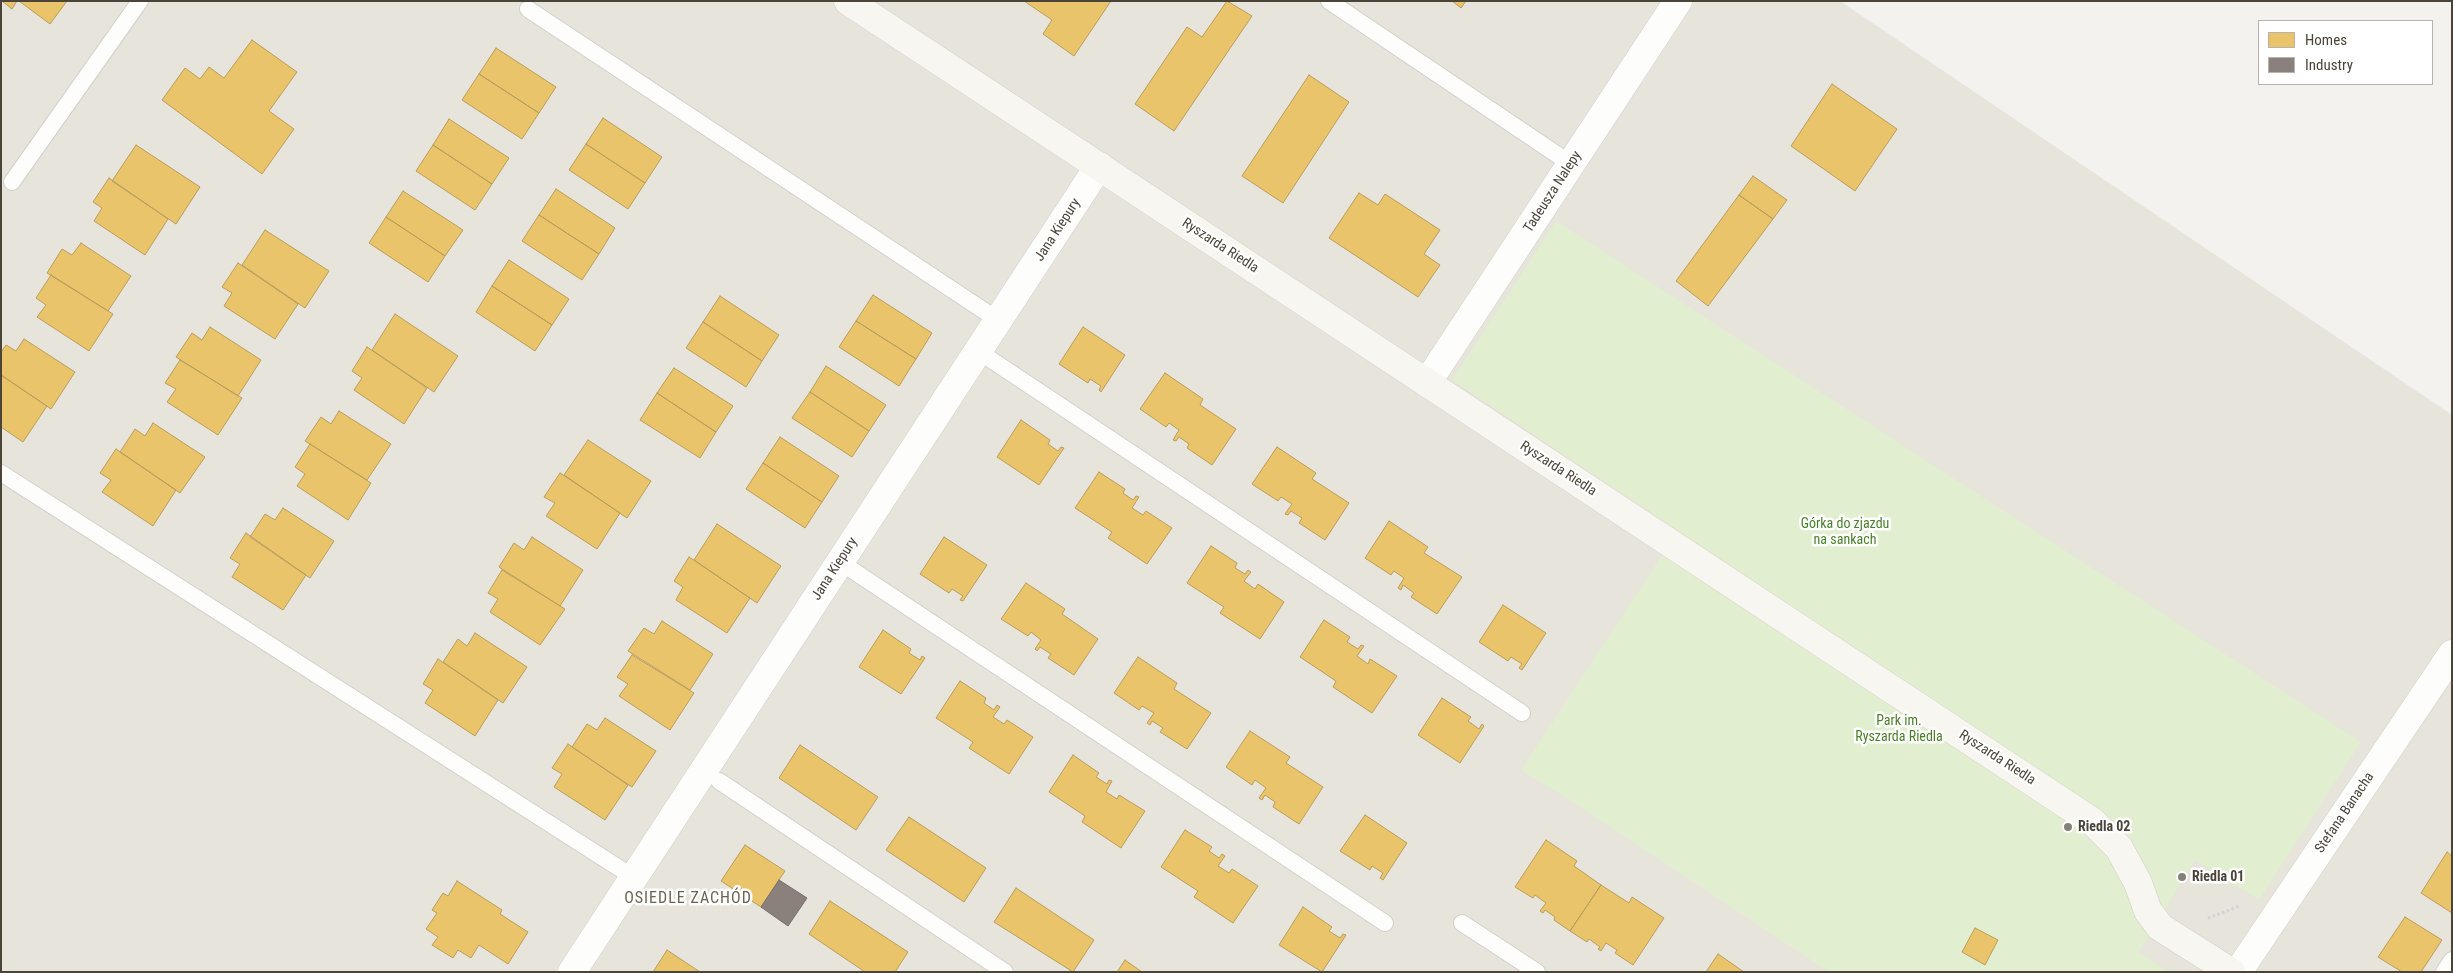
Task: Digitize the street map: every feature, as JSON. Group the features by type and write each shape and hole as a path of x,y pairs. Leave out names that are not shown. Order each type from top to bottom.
{"street":[{"name":"Ryszarda Riedla","path":"848,1 2093,822 2119,848 2138,883 2148,911 2160,927 2230,972"},
{"name":"Tadeusza Nalepy","path":"1427,383 1678,1"},
{"name":"Jana Kiepury","path":"572,972 1099,166"},
{"name":"Stefana Banacha","path":"2238,972 2452,654"}],"lane":[{"path":"12,182 140,1"},
{"path":"1328,1 1571,164"},
{"path":"528,9 998,320"},
{"path":"978,351 1522,713"},
{"path":"1,473 633,877"},
{"path":"840,562 1386,922"},
{"path":"719,781 1006,972"},
{"path":"1462,923 1537,972"},
{"path":"2444,972 2452,960"}],"shaded area":[{"path":"1,1 1840,1 2452,415 2452,972 1,972"}],"green space":[{"name":"Park im. Ryszarda Riedla","path":"1556,221 2361,742 2259,900 2195,860 2139,952 2168,972 1829,972 1568,799 1521,770 1678,531 1452,380"}],"building: Homes":[{"path":"2,1 17,1 12,9"},
{"path":"19,1 67,1 50,24"},
{"path":"1024,1 1111,1 1074,56 1043,34 1052,20"},
{"path":"1227,1 1252,16 1174,131 1135,104 1187,27 1202,37"},
{"path":"1452,1 1466,1 1461,8"},
{"path":"252,40 297,72 269,111 294,129 262,174 162,100 185,68 200,79 209,67 224,78"},
{"path":"496,48 556,87 539,113 479,74"},
{"path":"479,74 539,113 522,139 462,100"},
{"path":"1309,75 1349,102 1283,203 1242,176"},
{"path":"1832,84 1897,129 1855,191 1791,146"},
{"path":"603,118 662,157 645,183 586,144"},
{"path":"449,119 509,158 492,184 433,145"},
{"path":"586,144 645,183 628,209 569,170"},
{"path":"136,145 200,187 176,224 112,181"},
{"path":"433,145 492,184 475,210 416,171"},
{"path":"1753,176 1787,200 1773,219 1739,195"},
{"path":"109,178 168,219 145,255 94,221 102,208 93,202"},
{"path":"556,189 615,228 599,254 539,215"},
{"path":"403,191 463,230 445,256 386,217"},
{"path":"1359,193 1378,205 1385,194 1440,230 1424,254 1440,265 1418,297 1329,238"},
{"path":"1739,195 1773,219 1708,306 1676,281"},
{"path":"539,215 599,254 582,280 522,241"},
{"path":"386,217 445,256 428,282 369,243"},
{"path":"265,230 329,271 305,308 242,265"},
{"path":"81,243 131,276 108,311 47,273 62,249 72,255"},
{"path":"509,260 569,299 552,325 492,286"},
{"path":"238,263 298,304 275,339 224,306 232,293 222,287"},
{"path":"51,275 113,314 89,351 37,317 46,305 36,298"},
{"path":"492,286 552,325 535,351 476,312"},
{"path":"873,295 932,333 916,359 856,321"},
{"path":"720,296 779,335 762,361 703,322"},
{"path":"395,314 458,356 434,392 372,350"},
{"path":"856,321 916,359 899,386 839,347"},
{"path":"703,322 762,361 746,387 686,348"},
{"path":"210,327 261,360 238,396 176,357 192,333 202,340"},
{"path":"1083,327 1125,355 1101,392 1099,390 1101,386 1090,379 1088,383 1059,364"},
{"path":"24,339 75,372 51,409 1,375 1,352 6,345 16,351"},
{"path":"367,347 427,388 404,424 354,390 362,378 352,371"},
{"path":"180,360 242,398 218,435 167,402 176,389 165,383"},
{"path":"826,366 886,405 869,431 810,392"},
{"path":"674,368 733,406 716,432 657,393"},
{"path":"1165,373 1203,399 1200,405 1236,429 1212,465 1187,448 1189,444 1179,437 1176,441 1173,440 1179,430 1169,423 1166,427 1140,409"},
{"path":"1,375 47,406 23,442 1,427"},
{"path":"810,392 869,431 852,457 792,418"},
{"path":"657,393 716,432 700,458 640,420"},
{"path":"339,411 391,444 367,480 305,441 321,417 331,424"},
{"path":"1021,420 1050,440 1048,444 1058,451 1061,447 1064,448 1039,485 997,457"},
{"path":"153,423 205,457 180,493 120,452 135,429 145,436"},
{"path":"780,437 839,476 822,502 763,463"},
{"path":"588,440 651,481 627,518 564,475"},
{"path":"310,444 371,483 348,520 297,486 305,474 295,467"},
{"path":"1277,447 1316,473 1312,479 1349,503 1325,540 1299,523 1302,518 1291,511 1288,515 1285,514 1292,504 1281,497 1278,501 1252,484"},
{"path":"116,449 176,490 153,526 102,492 111,480 100,473"},
{"path":"763,463 822,502 805,528 746,489"},
{"path":"1099,472 1125,489 1123,493 1133,500 1136,496 1139,497 1132,508 1143,515 1146,511 1172,528 1147,564 1108,538 1112,532 1075,508"},
{"path":"560,473 620,513 597,549 546,516 555,503 544,497"},
{"path":"283,508 334,541 310,578 250,537 265,514 275,520"},
{"path":"1389,521 1428,547 1424,553 1462,577 1437,614 1411,597 1414,593 1403,585 1401,590 1398,588 1404,578 1394,571 1391,575 1365,558"},
{"path":"717,524 781,566 757,603 694,560"},
{"path":"246,533 306,575 283,610 232,577 240,564 230,558"},
{"path":"532,537 583,570 560,606 499,567 514,543 524,550"},
{"path":"944,537 987,565 963,601 960,600 963,596 952,589 949,593 920,574"},
{"path":"1211,546 1237,563 1235,568 1245,574 1248,570 1251,572 1244,581 1255,589 1258,584 1284,602 1260,639 1220,613 1224,607 1187,583"},
{"path":"689,557 750,598 727,633 676,600 683,587 674,581"},
{"path":"502,570 565,609 540,645 490,612 498,599 488,593"},
{"path":"1026,583 1065,609 1062,614 1098,639 1074,675 1048,658 1051,654 1040,647 1037,651 1035,649 1041,640 1031,632 1028,636 1001,619"},
{"path":"1503,605 1546,633 1522,670 1519,668 1522,664 1511,657 1508,661 1479,642"},
{"path":"1324,620 1350,637 1347,642 1358,649 1361,645 1364,646 1357,656 1368,664 1370,659 1397,676 1372,713 1333,687 1336,681 1300,657"},
{"path":"662,621 713,654 690,690 628,651 644,628 654,634"},
{"path":"883,630 911,649 909,653 920,660 922,656 925,658 901,694 859,667"},
{"path":"475,633 527,667 503,703 443,662 458,639 467,646"},
{"path":"632,655 694,693 670,730 619,696 628,684 617,677"},
{"path":"1138,657 1177,683 1174,689 1211,713 1187,749 1160,732 1163,728 1152,721 1150,725 1147,723 1154,713 1142,706 1139,710 1114,693"},
{"path":"438,659 498,700 475,736 425,703 433,690 423,684"},
{"path":"960,681 986,698 984,703 994,710 997,705 1000,707 993,717 1004,724 1007,720 1033,737 1009,774 969,748 973,742 936,718"},
{"path":"1442,698 1471,717 1468,721 1479,729 1482,724 1484,726 1460,763 1418,735"},
{"path":"605,718 656,751 632,787 572,747 587,724 597,730"},
{"path":"1250,731 1290,757 1286,763 1323,787 1299,824 1273,807 1275,802 1265,795 1262,800 1259,798 1266,788 1255,780 1252,785 1226,767"},
{"path":"568,744 628,785 605,820 554,787 562,774 552,768"},
{"path":"800,745 878,797 856,830 779,778"},
{"path":"1073,755 1099,773 1096,777 1107,784 1109,780 1112,781 1106,792 1117,799 1119,795 1145,811 1121,848 1082,822 1085,816 1049,792"},
{"path":"1365,815 1407,843 1383,880 1380,878 1383,873 1372,866 1370,870 1340,851"},
{"path":"909,817 986,868 964,902 886,850"},
{"path":"1185,830 1212,847 1209,851 1219,858 1222,854 1225,856 1218,866 1229,873 1232,869 1258,886 1233,923 1194,897 1198,891 1161,867"},
{"path":"1546,840 1577,861 1574,866 1601,885 1570,931 1554,920 1555,917 1545,910 1543,913 1540,911 1546,903 1535,895 1533,898 1515,887"},
{"path":"745,845 785,871 761,907 721,881"},
{"path":"2447,852 2452,856 2452,913 2421,893"},
{"path":"457,881 502,910 500,914 528,932 508,964 479,945 471,958 458,950 453,958 432,945 438,937 426,929 437,913 432,910 443,893 448,896"},
{"path":"1601,885 1629,903 1632,897 1664,918 1633,965 1615,953 1617,950 1606,943 1601,951 1598,949 1600,947 1589,939 1587,942 1570,931"},
{"path":"1016,888 1094,940 1073,972 994,922"},
{"path":"830,901 908,952 895,972 865,972 809,934"},
{"path":"1303,907 1332,927 1329,931 1340,938 1343,934 1346,935 1322,972 1279,945"},
{"path":"2405,917 2442,940 2421,972 2402,972 2378,957"},
{"path":"1975,928 1998,940 1985,965 1962,952"},
{"path":"667,950 700,972 653,972"},
{"path":"1718,954 1744,972 1706,972"},
{"path":"1125,960 1142,972 1117,972"}],"building: Industry":[{"path":"779,880 807,898 788,926 761,907"}],"place":[{"name":"Riedla 02","path":"2068,827"},
{"name":"Riedla 01","path":"2182,877"}],"district":[{"name":"OSIEDLE ZACHÓD","path":"688,899"}],"park label":[{"name":"Górka do zjazdu na sankach","path":"1845,532"}]}
